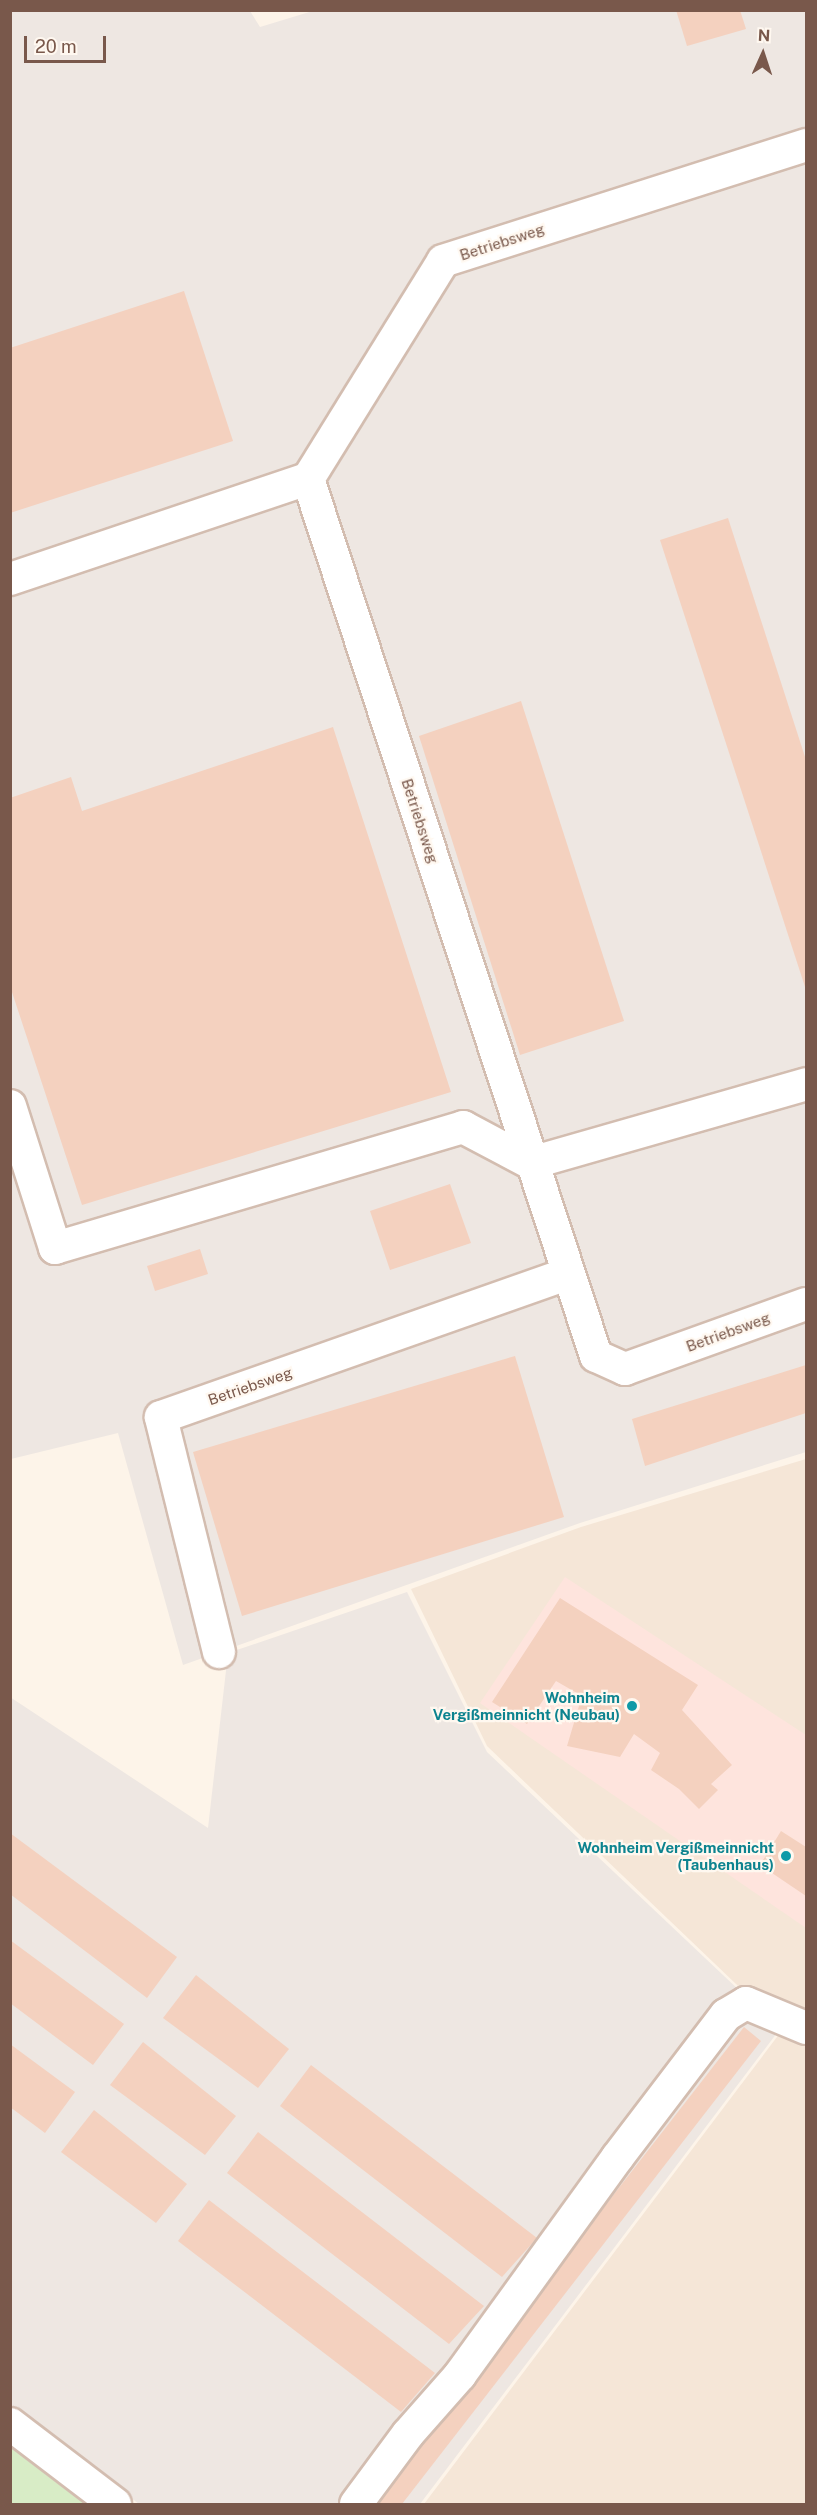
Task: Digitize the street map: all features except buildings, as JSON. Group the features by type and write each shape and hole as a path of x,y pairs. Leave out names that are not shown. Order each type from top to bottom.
{"street":[{"name":"Betriebsweg","path":"807,145 443,261 308,479 596,1356 625,1369 807,1304"},
{"path":"10,579 308,479"},
{"path":"10,1106 55,1248 463,1127 531,1163 807,1084"},
{"name":"Betriebsweg","path":"219,1652 160,1417 568,1274"},
{"path":"356,2505 408,2434 460,2375 617,2158 726,2015 746,2003 807,2028"},
{"path":"10,2424 115,2505"}],"shaded area":[{"path":"316,10 806,11 806,1452 580,1523 183,1665 118,1433 11,1459 11,11 250,11 260,27"},
{"path":"806,1459 806,2504 424,2504 783,2029 487,1746 411,1589 581,1527"},
{"path":"565,1577 806,1735 806,1928 480,1703"},
{"path":"407,1592 487,1752 780,2029 420,2504 139,2504 11,2405 10,1697 208,1828 228,1653"}],"green space":[{"path":"11,2445 88,2504 11,2504"}],"place":[{"name":"Wohnheim Vergißmeinnicht (Neubau)","path":"632,1706"},
{"name":"Wohnheim Vergißmeinnicht (Taubenhaus)","path":"786,1856"}]}
